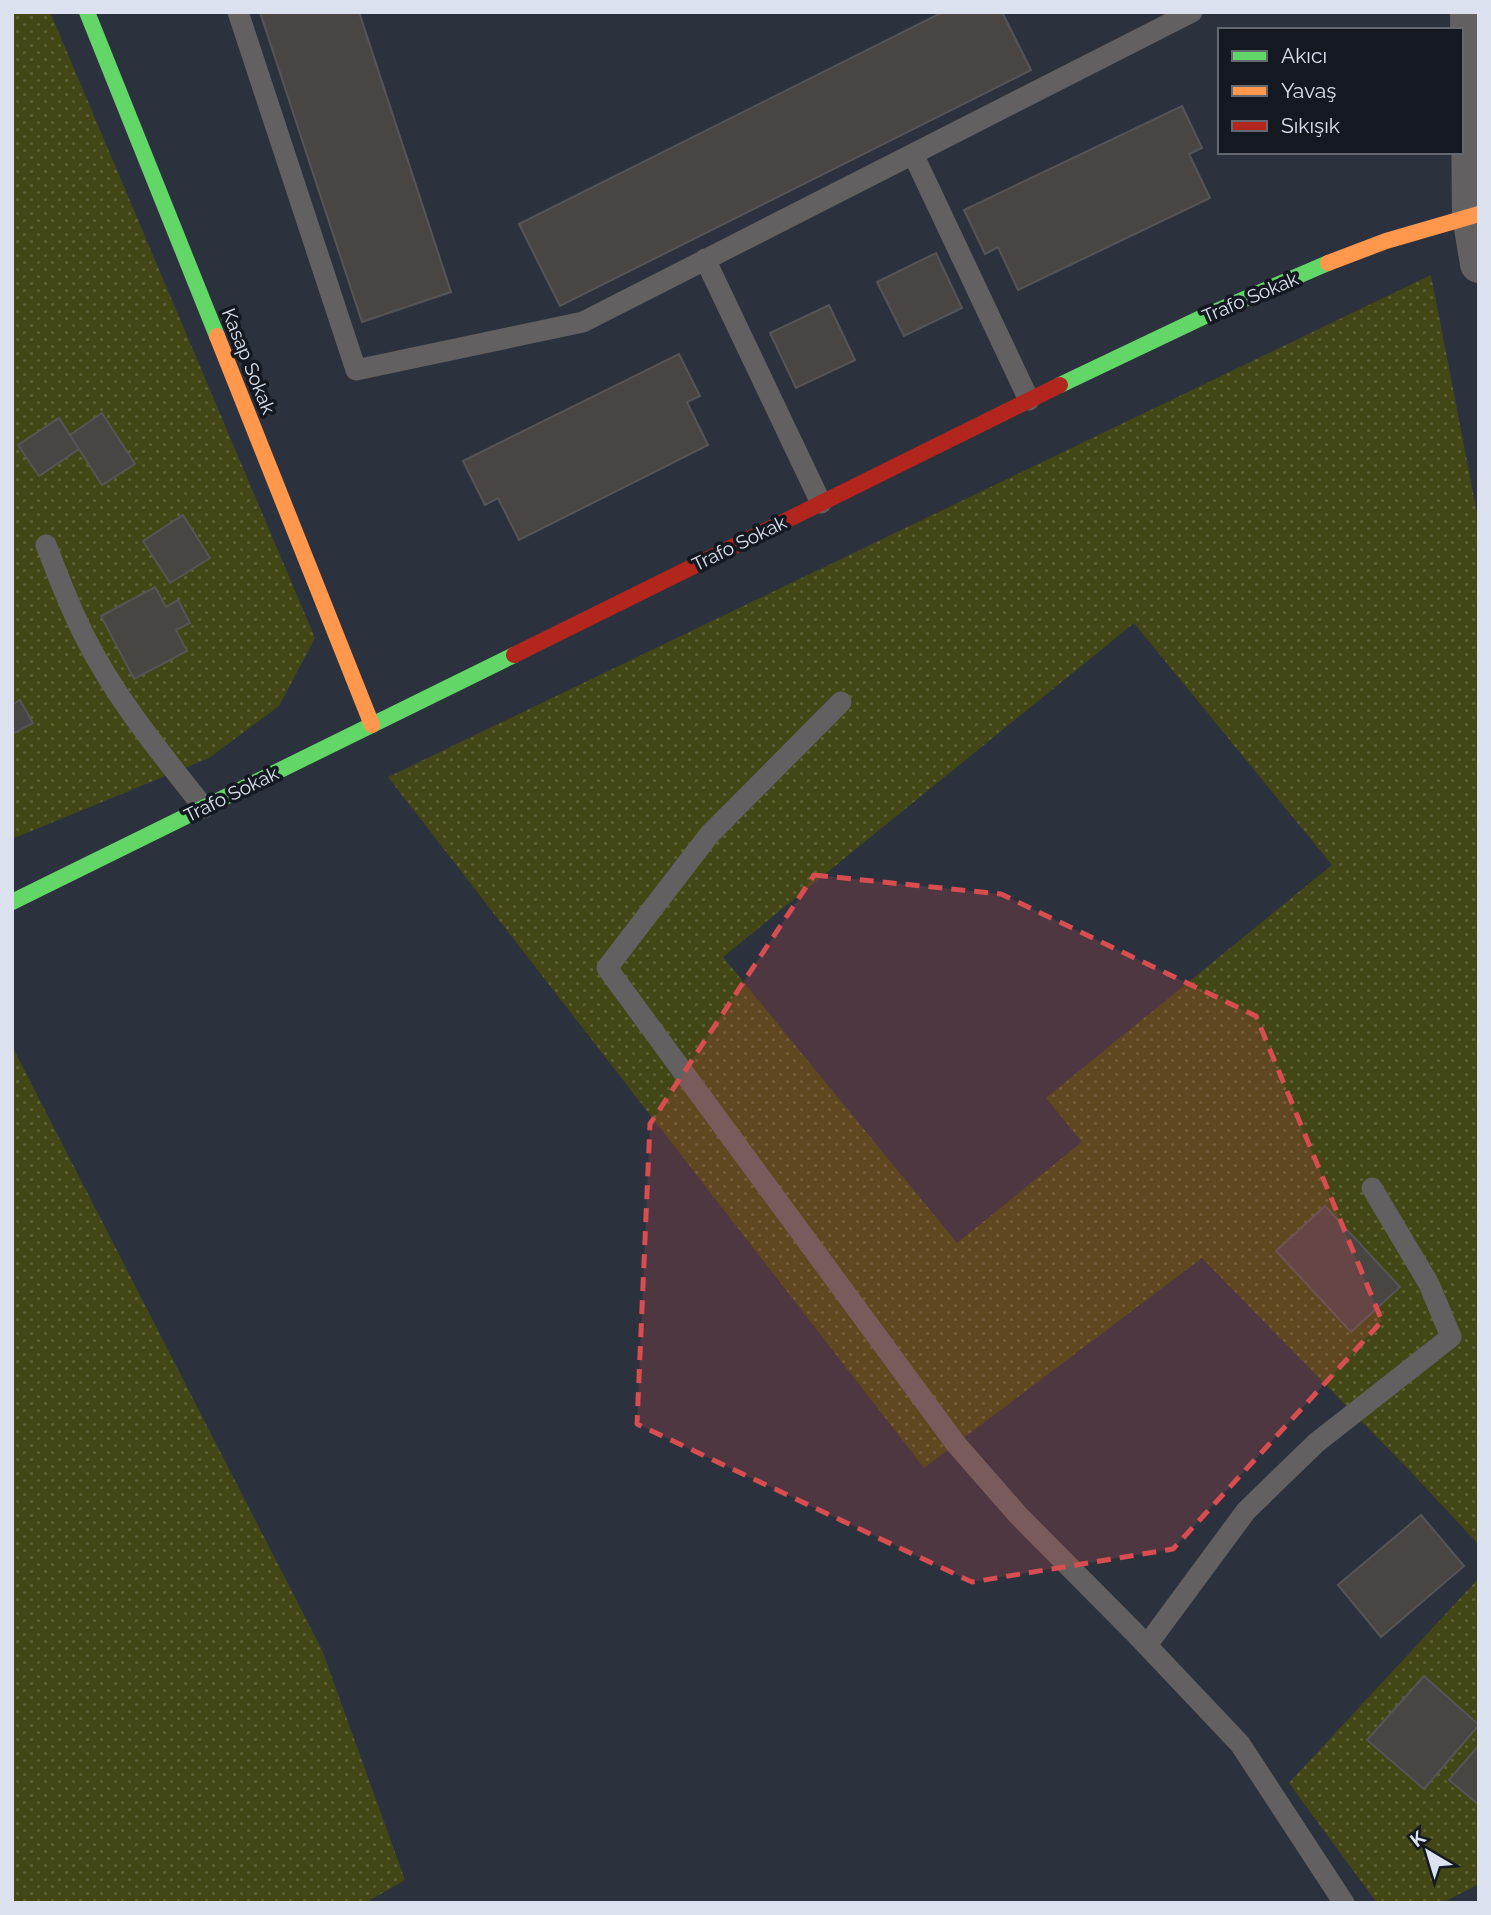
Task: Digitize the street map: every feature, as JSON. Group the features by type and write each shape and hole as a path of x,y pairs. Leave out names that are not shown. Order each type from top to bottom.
{"street":[{"name":"Kasap Sokak","path":"86,12 372,725"},
{"path":"1468,25 1479,264"},
{"name":"Trafo Sokak","path":"12,902 1117,357 1273,286 1412,232 1475,215"}],"lane":[{"path":"238,12 356,370 583,322 1192,12"},
{"path":"913,155 1029,400"},
{"path":"705,259 821,503"},
{"path":"46,545 84,635 115,688 146,735 204,808"},
{"path":"841,702 709,835 607,968 956,1444 1017,1515 1147,1645 1240,1744 1345,1903"},
{"path":"1147,1645 1246,1511 1316,1443 1451,1337 1429,1284 1372,1188"}],"highlighted area":[{"path":"814,875 1001,894 1256,1016 1382,1321 1173,1549 972,1582 637,1424 650,1124"}],"green space":[{"path":"12,12 50,12 315,638 279,706 209,758 12,839"},
{"path":"1431,275 1479,523 1479,1545 1202,1258 924,1468 388,777","holes":["1134,623 1332,865 1046,1098 1082,1142 957,1243 723,957"]},
{"path":"12,1046 322,1650 405,1880 365,1903 12,1903"},
{"path":"1479,1578 1479,1884 1442,1903 1377,1903 1289,1783"}],"building":[{"path":"260,12 359,12 451,292 362,322"},
{"path":"943,12 1002,12 1031,70 560,306 519,224"},
{"path":"1182,106 1202,148 1189,154 1210,198 1018,290 998,247 985,254 964,210"},
{"path":"936,253 962,308 904,336 877,282"},
{"path":"829,305 855,360 796,388 770,333"},
{"path":"679,354 700,396 687,402 708,445 519,540 498,498 485,505 463,461"},
{"path":"102,413 135,464 102,485 70,435"},
{"path":"59,418 79,449 39,476 18,445"},
{"path":"183,515 210,558 170,583 143,541"},
{"path":"155,587 166,607 178,600 190,623 176,630 187,651 134,679 101,616"},
{"path":"20,700 33,723 12,734 12,705"},
{"path":"1325,1206 1400,1287 1351,1332 1276,1251"},
{"path":"1421,1515 1464,1566 1381,1637 1338,1585"},
{"path":"1424,1676 1479,1725 1424,1789 1367,1740"},
{"path":"1479,1745 1479,1805 1449,1780"}],"traffic: fast":[{"path":"87,12 217,336"},
{"path":"1060,385 1205,316 1328,263"},
{"path":"12,902 514,655"}],"traffic: slow":[{"path":"1328,263 1386,241 1479,214"},
{"path":"217,336 372,725"}],"traffic: jam":[{"path":"514,655 1060,385"}]}
